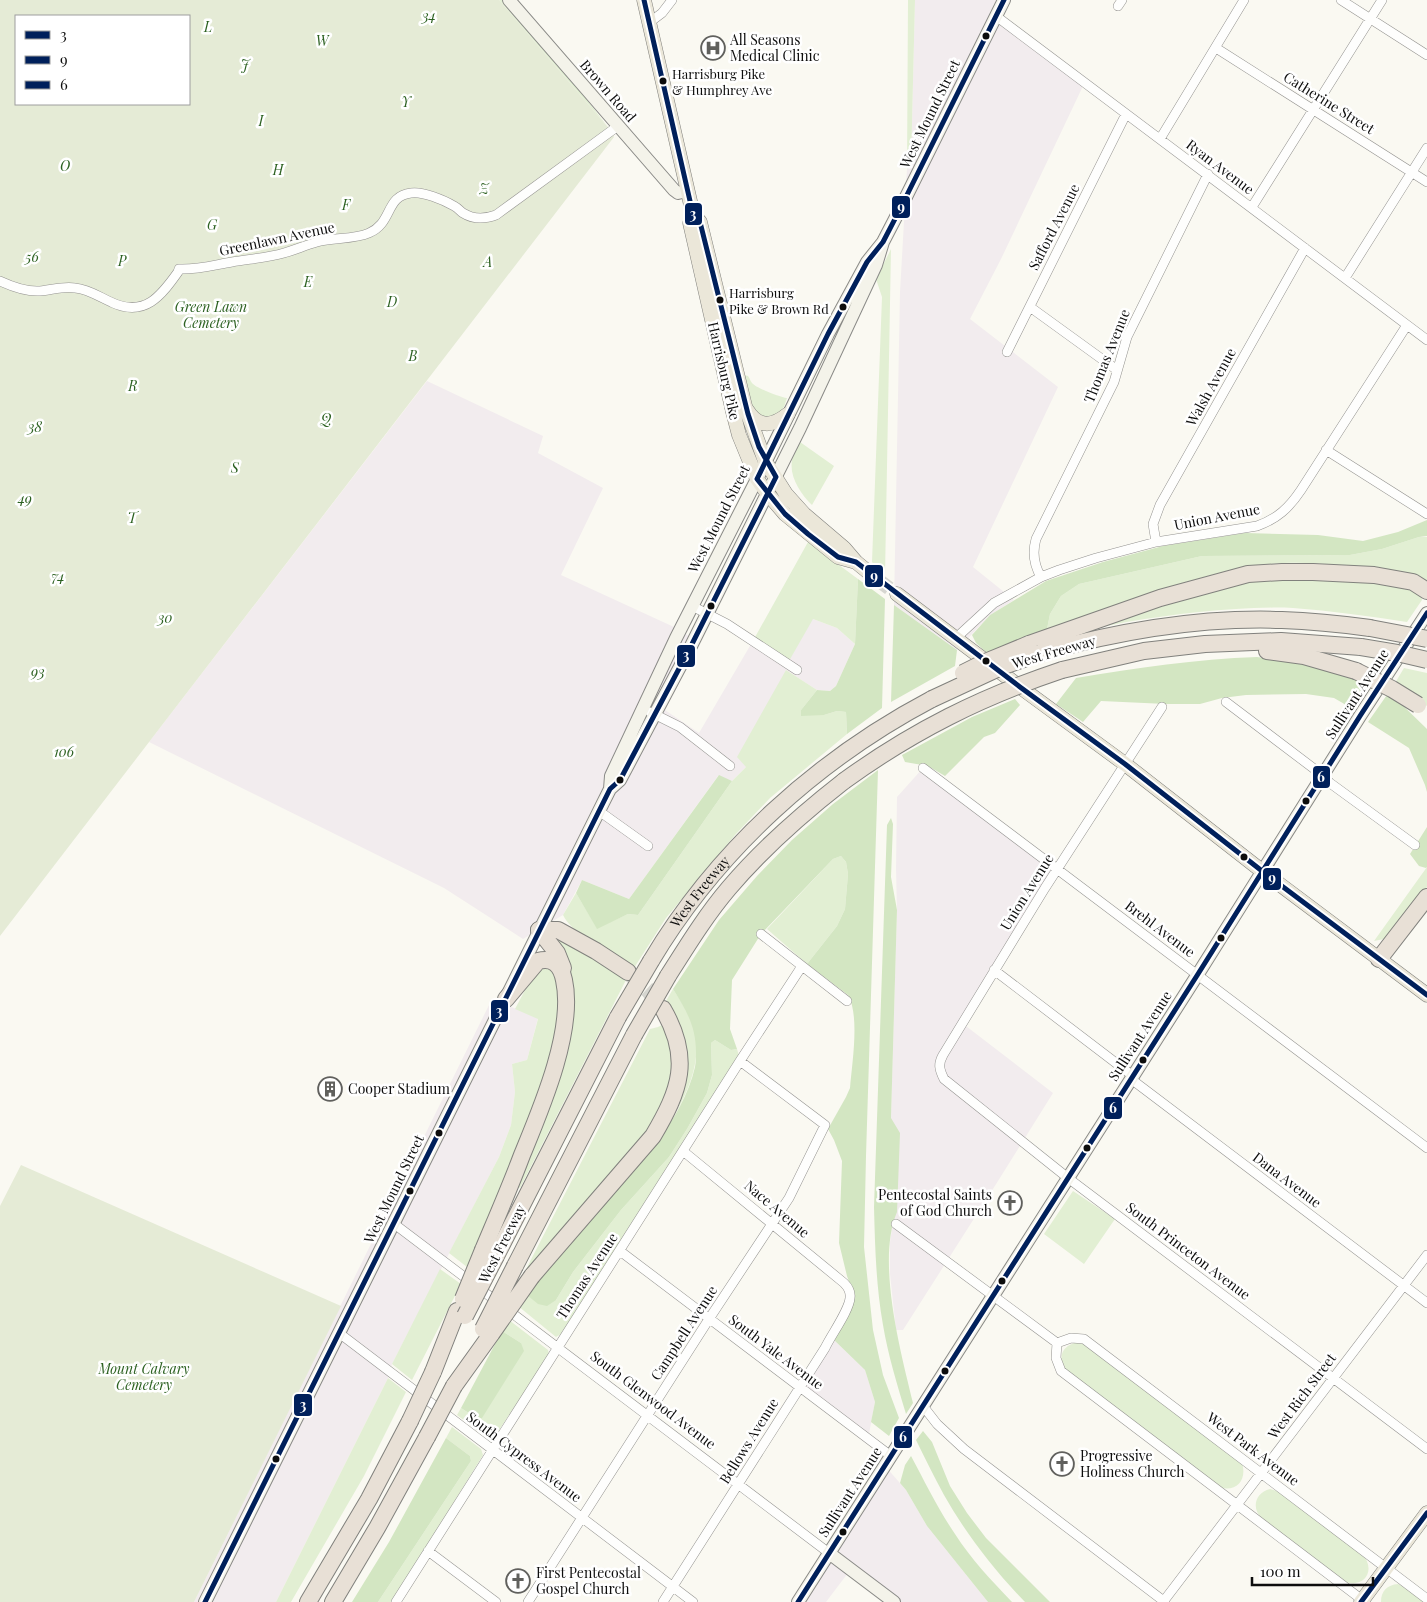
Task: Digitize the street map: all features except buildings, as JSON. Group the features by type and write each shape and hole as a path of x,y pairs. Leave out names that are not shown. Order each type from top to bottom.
{"highway":[{"path":"1035,649 1160,598 1248,574 1313,572 1374,576 1413,582 1427,591"},
{"name":"West Freeway","path":"308,1602 368,1499 410,1421 490,1253 651,960 698,893 737,848 784,802 841,756 905,713 1035,649 1199,622 1282,620 1327,622 1427,639"},
{"name":"West Freeway","path":"487,1331 515,1266 634,1034 692,937 728,889 769,845 820,800 868,763 935,723 1010,688 1062,670 1144,651 1205,644 1281,641 1361,647 1427,660"},
{"path":"1205,644 1304,656 1356,671 1392,688 1422,709"},
{"path":"1379,960 1427,897"},
{"path":"539,930 558,930 596,951 628,972"},
{"path":"490,1253 552,1075 561,1042 566,1007 566,990 562,964 557,953 539,930"},
{"path":"506,999 538,961 545,959 553,961 559,966 563,974"},
{"path":"333,1602 377,1528 454,1386 487,1331 653,1136 667,1112 677,1085 680,1059 676,1034 663,1009"}],"main road":[{"name":"Brown Road","path":"510,0 674,190 678,193 687,191"},
{"name":"Harrisburg Pike","path":"644,0 693,214 700,222 745,406 765,461 786,494 804,514 844,548 856,562"},
{"name":"West Mound Street","path":"205,1602 610,789 620,780 707,614 800,428 876,265 883,242 1004,0"},
{"name":"Harrisburg Pike","path":"693,214 690,223 733,412 739,435 757,479 785,514 838,557 856,562"},
{"name":"West Mound Street","path":"610,789 611,776 692,606 828,334 867,262 883,242"},
{"path":"745,406 751,417 762,423 776,423 788,414"},
{"path":"856,562 878,580"},
{"path":"897,594 1125,764 1262,871 1427,995"},
{"name":"Sullivant Avenue","path":"798,1602 1427,613"},
{"path":"1363,1601 1427,1513"},
{"name":"South Glenwood Avenue","path":"829,1553 894,1602"}],"street":[{"path":"650,22 662,13 672,0"},
{"path":"1160,138 1244,0"},
{"path":"1341,0 1427,55"},
{"path":"1252,207 1382,0"},
{"name":"Ryan Avenue","path":"996,16 1427,340"},
{"name":"Catherine Street","path":"1216,48 1427,182"},
{"name":"Safford Avenue","path":"1008,352 1126,114"},
{"name":"Greenlawn Avenue","path":"0,281 25,291 75,288 99,295 128,309 139,307 152,302 161,295 179,269 194,270 271,256 318,241 357,237 370,233 384,222 395,200 405,194 413,192 424,194 455,206 464,214 486,219 496,215 618,126"},
{"path":"1345,278 1427,148"},
{"name":"Thomas Avenue","path":"1041,577 1035,568 1034,548 1036,539 1114,382 1127,337 1208,174"},
{"name":"Walsh Avenue","path":"1156,542 1153,524 1160,505 1305,248"},
{"path":"1030,307 1117,370"},
{"name":"Union Avenue","path":"956,638 994,603 1041,577 1096,558 1156,542 1244,528 1267,522 1286,510 1407,325"},
{"path":"1326,450 1427,514"},
{"path":"692,606 727,624 797,670"},
{"path":"1226,702 1330,783 1415,845"},
{"path":"642,708 680,727 730,766"},
{"name":"Union Avenue","path":"939,1070 939,1062 943,1054 994,970 1162,708"},
{"name":"Brehl Avenue","path":"923,768 1427,1148"},
{"path":"599,811 648,846"},
{"path":"761,934 847,1001"},
{"name":"Thomas Avenue","path":"396,1602 802,966"},
{"name":"Dana Avenue","path":"994,970 1427,1303"},
{"name":"Campbell Avenue","path":"528,1602 709,1318 789,1198 825,1125 740,1061"},
{"name":"South Princeton Avenue","path":"939,1070 944,1079 1068,1178 1427,1449"},
{"name":"Nace Avenue","path":"683,1151 844,1283 850,1292"},
{"name":"South Glenwood Avenue","path":"393,1224 829,1553"},
{"path":"896,1224 1056,1343 1056,1358 1061,1371 1363,1601"},
{"name":"South Yale Avenue","path":"620,1251 891,1456"},
{"name":"West Rich Street","path":"1164,1602 1427,1255"},
{"name":"Bellows Avenue","path":"663,1602 824,1348 846,1309 850,1292"},
{"name":"South Cypress Avenue","path":"339,1333 693,1602"},
{"name":"West Park Avenue","path":"1056,1343 1071,1338 1084,1339 1427,1599"},
{"path":"923,1406 937,1424 964,1449 1164,1602"},
{"path":"428,1551 496,1602"}],"shaded area":[{"path":"915,0 996,0 989,15 1083,86 1001,259 970,319 1058,387 973,567 1014,600 990,615 957,650 894,605 900,292 907,169 911,164"},
{"path":"427,381 543,436 538,453 603,488 561,575 674,627 700,643 665,710 699,733 754,639 813,619 837,628 855,644 836,686 830,691 817,690 786,670 746,767 732,781 718,776 629,899 582,880 563,915 523,939 444,888 149,742"},
{"path":"923,768 1057,869 962,1023 1053,1093 903,1330 896,1330 890,1274 890,1242 893,1222 891,1118 897,910 897,797"},
{"path":"492,999 538,1018 527,1060 512,1064 515,1092 511,1125 499,1157 392,1364 388,1378 276,1602 194,1602"},
{"path":"831,1337 865,1370 875,1402 868,1439 799,1387"},
{"path":"885,1466 906,1490 927,1526 988,1602 891,1602 851,1569 826,1602 798,1602"}],"green space":[{"name":"Green Lawn Cemetery","path":"0,0 499,0 611,131 614,137 0,936"},
{"path":"499,0 502,0 569,77 611,131"},
{"path":"908,0 915,0 911,164 907,169"},
{"path":"891,249 885,576 872,562 882,297 876,279"},
{"path":"744,375 748,376 752,383 758,387 787,398 784,407 776,417 764,419 750,408"},
{"path":"800,442 834,466 812,505 800,490 792,473 793,458"},
{"path":"1427,520 1427,536 1382,549 1350,555 1202,556 1079,584 1061,596 1050,614 1047,629 987,653 976,643 972,635 990,615 1046,581 1103,562 1163,546 1245,533 1318,535 1363,541 1398,532"},
{"path":"1419,537 1427,537 1427,582 1338,565 1266,564 1230,570 1195,579 1047,629 1050,614 1061,596 1079,584 1202,556 1350,555 1382,549"},
{"path":"808,542 858,579 855,644 837,628 813,619 789,661 754,639"},
{"path":"1287,576 1405,584 1421,595 1422,600 1407,622 1293,608 1264,608 1181,614 1091,629 1214,587"},
{"path":"858,579 885,599 882,708 847,734 846,712 837,711 824,715 801,716 801,710 817,690 830,691 836,686 855,644"},
{"path":"894,605 957,650 955,666 891,702"},
{"path":"1257,657 1309,664 1368,683 1353,709 1334,698 1306,694 1246,695 1222,698 1200,704 1101,701 1083,722 1056,704 1076,678 1144,667"},
{"path":"1404,668 1427,673 1427,706 1395,683"},
{"path":"786,670 817,690 801,710 824,715 837,711 846,712 847,734 770,798 735,835 666,918 634,968 577,931 563,915 576,893 597,928 628,914 638,915 732,781 746,767 737,757"},
{"path":"1389,692 1427,729 1427,792 1409,748 1368,722"},
{"path":"1015,699 1020,705 995,733 984,737 945,776 928,766 905,762 902,755 972,717"},
{"path":"878,770 864,1247 873,1330 883,1375 899,1418 889,1436 871,1422 875,1402 865,1370 833,1339 849,1315 853,1301 852,1290 839,1243 842,1161 828,1129 850,1088 854,1015 848,995 807,964 837,926 845,909 848,874 846,862 841,856 833,859 761,934 732,980 730,1029 737,1049 731,1050 715,1040 711,1043 712,1075 707,1093 669,1157 621,1210 573,1272 556,1300 547,1306 538,1304 527,1295 658,1141 680,1106 689,1087 695,1067 696,1043 692,1026 673,989 719,920 757,876 792,840 833,804"},
{"path":"719,775 732,781 638,915 628,914 597,929 576,893 582,880 629,899"},
{"path":"891,818 893,824 891,877 897,910 891,1118 900,1133 897,1212 891,1232 889,1255 890,1281 897,1334 913,1403 906,1414 885,1336 876,1266 874,1207 887,825"},
{"path":"1427,827 1426,868 1419,866 1410,854"},
{"path":"841,856 846,862 848,874 845,909 837,926 807,964 767,929 833,859"},
{"path":"1427,867 1427,887 1391,935 1374,941"},
{"path":"556,939 593,957 627,978 520,1188 516,1186 564,1058 574,1014 574,988 569,967"},
{"path":"553,966 560,987 556,1031 544,1075 531,1115 467,1267 449,1253 499,1157 511,1125 515,1092 512,1064 527,1060 538,1019 515,1009 533,975 540,967"},
{"path":"673,989 690,1018 695,1031 697,1047 693,1074 678,1109 686,1078 687,1053 682,1029 666,1001"},
{"path":"666,1023 674,1050 672,1088 645,1139 522,1277 650,1029"},
{"path":"715,1040 731,1050 737,1049 739,1056 632,1226 561,1334 556,1337 518,1306 527,1295 556,1300 573,1272 621,1210 669,1157 707,1093 712,1075 711,1043"},
{"name":"Mount Calvary Cemetery","path":"21,1165 341,1306 194,1602 0,1602 0,1206"},
{"path":"1073,1191 1115,1219 1084,1264 1044,1234"},
{"path":"440,1269 461,1284 412,1380 392,1364"},
{"path":"509,1320 548,1350 549,1355 495,1436 490,1440 457,1415 461,1408 478,1419 521,1343 502,1331"},
{"path":"502,1331 521,1343 524,1351 482,1418 478,1419 461,1408"},
{"path":"1078,1342 1083,1343 1242,1463 1243,1474 1240,1483 1233,1488 1222,1488 1068,1372 1062,1362 1062,1354 1067,1347"},
{"path":"388,1378 406,1392 364,1476 291,1602 276,1602"},
{"path":"452,1427 481,1449 483,1455 392,1602 378,1602 471,1461 470,1456 446,1438"},
{"path":"923,1431 932,1442 950,1486 967,1513 986,1538 1050,1602 1025,1602 981,1551 944,1495 916,1440"},
{"path":"446,1438 470,1456 471,1461 378,1602 352,1602 389,1542"},
{"path":"911,1456 937,1505 961,1543 1012,1602 988,1602 927,1526 900,1483 905,1465"},
{"path":"1270,1489 1280,1492 1362,1554 1367,1560 1368,1573 1366,1578 1356,1583 1342,1580 1262,1519 1256,1510 1256,1501 1261,1494"},
{"path":"1398,1584 1425,1602 1381,1602 1385,1589"}],"tunnel":[{"path":"878,580 897,594"},
{"path":"629,973 649,991 663,1009"}],"transit line":[{"name":"3","path":"205,1602 610,789 620,780 691,646 776,477 759,447 748,414 700,222 693,214 644,0"},
{"name":"9","path":"1004,0 897,215 883,242 867,262 828,334 757,479 785,514 808,534 838,557 856,562 1125,764 1262,871 1427,995"},
{"name":"6","path":"798,1602 1427,613"},
{"name":"9","path":"1361,1602 1427,1513"}],"place":[{"name":"All Seasons Medical Clinic","path":"713,48"},
{"name":"Harrisburg Pike & Humphrey Ave","path":"663,81"},
{"name":"Harrisburg Pike & Brown Rd","path":"720,300"},
{"name":"Cooper Stadium","path":"330,1089"},
{"name":"Pentecostal Saints of God Church","path":"1010,1203"},
{"name":"Progressive Holiness Church","path":"1062,1464"},
{"name":"First Pentecostal Gospel Church","path":"518,1581"}],"park label":[{"name":"34","path":"429,16"},
{"name":"L","path":"208,27"},
{"name":"W","path":"322,41"},
{"name":"J","path":"245,65"},
{"name":"Y","path":"406,102"},
{"name":"I","path":"261,121"},
{"name":"O","path":"65,166"},
{"name":"H","path":"278,170"},
{"name":"Z","path":"484,189"},
{"name":"F","path":"346,205"},
{"name":"G","path":"212,225"},
{"name":"56","path":"32,257"},
{"name":"P","path":"122,261"},
{"name":"A","path":"488,262"},
{"name":"E","path":"308,282"},
{"name":"D","path":"392,302"},
{"name":"B","path":"413,356"},
{"name":"R","path":"133,386"},
{"name":"Q","path":"326,419"},
{"name":"38","path":"35,427"},
{"name":"S","path":"235,468"},
{"name":"49","path":"25,499"},
{"name":"T","path":"132,518"},
{"name":"74","path":"58,577"},
{"name":"30","path":"165,618"},
{"name":"93","path":"38,672"},
{"name":"106","path":"64,752"}]}
